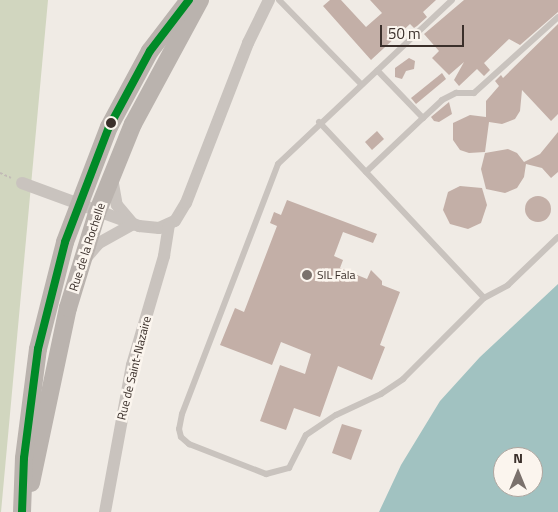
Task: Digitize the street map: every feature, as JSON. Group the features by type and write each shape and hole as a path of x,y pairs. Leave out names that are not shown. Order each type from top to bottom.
{"main road":[{"name":"Rue de la Rochelle","path":"22,512 24,458 38,349 54,279 77,205 108,127 140,69 189,0"},
{"name":"Rue de la Rochelle","path":"22,512 81,264 97,212 133,124 200,0"}],"street":[{"name":"Rue de Saint-Nazaire","path":"105,512 132,365 164,256 169,226 180,216 186,203 248,43 269,0"},
{"path":"112,175 117,205 133,224"},
{"path":"22,183 77,205 133,224 148,228 169,226"},
{"path":"81,264 99,243 133,224"}],"lane":[{"path":"279,0 361,84"},
{"path":"452,0 319,122 278,164 182,414 179,428 181,437 189,444 266,474 289,468 306,435 336,415 381,394 403,380 484,298 508,285 558,237"},
{"path":"366,172 442,100 456,93 474,93 558,17"},
{"path":"377,70 423,118"},
{"path":"319,122 484,298"}],"green space":[{"path":"0,0 48,0 1,512 0,512"}],"water":[{"path":"558,284 558,512 379,512 401,465 440,401 480,357"}],"building":[{"path":"330,0 341,0 366,27 382,13 370,0 436,0 423,12 427,17 414,28 410,24 371,60 323,6"},
{"path":"464,0 558,0 558,12 520,45 509,39 484,63 490,70 484,76 477,69 459,86 454,80 464,62 449,75 432,58 439,51 424,34"},
{"path":"558,24 558,114 551,121 522,90 520,111 515,119 502,124 489,122 485,152 469,153 460,150 453,140 453,123 470,115 486,117 486,101 499,86 495,81 501,75 503,78"},
{"path":"409,58 415,61 414,69 406,71 402,79 395,77 395,68"},
{"path":"442,73 446,79 416,104 411,98"},
{"path":"449,102 452,114 439,122 434,121 431,117"},
{"path":"377,131 384,139 372,150 365,142"},
{"path":"558,132 558,172 551,178 542,168 526,164 524,177 517,188 505,193 486,189 481,169 485,153 508,149 517,153 524,162 540,154"},
{"path":"460,186 482,188 487,205 481,223 468,229 450,224 443,210 448,192"},
{"path":"538,196 547,200 551,209 547,218 538,222 529,218 525,209 529,200"},
{"name":"SIL Fala","path":"287,200 377,234 373,243 343,232 334,256 343,260 340,268 367,279 371,270 382,281 382,285 400,292 380,345 385,347 372,380 338,366 320,417 294,408 286,430 260,421 280,365 305,374 311,354 281,342 272,365 220,345 235,308 244,312 277,226 270,223 274,212 281,215"},
{"path":"342,424 362,430 351,460 332,453"}],"transit line":[{"path":"22,512 24,458 38,349 65,242 109,127 150,51 189,0"}],"place":[{"name":"SIL Fala","path":"307,275"}]}
